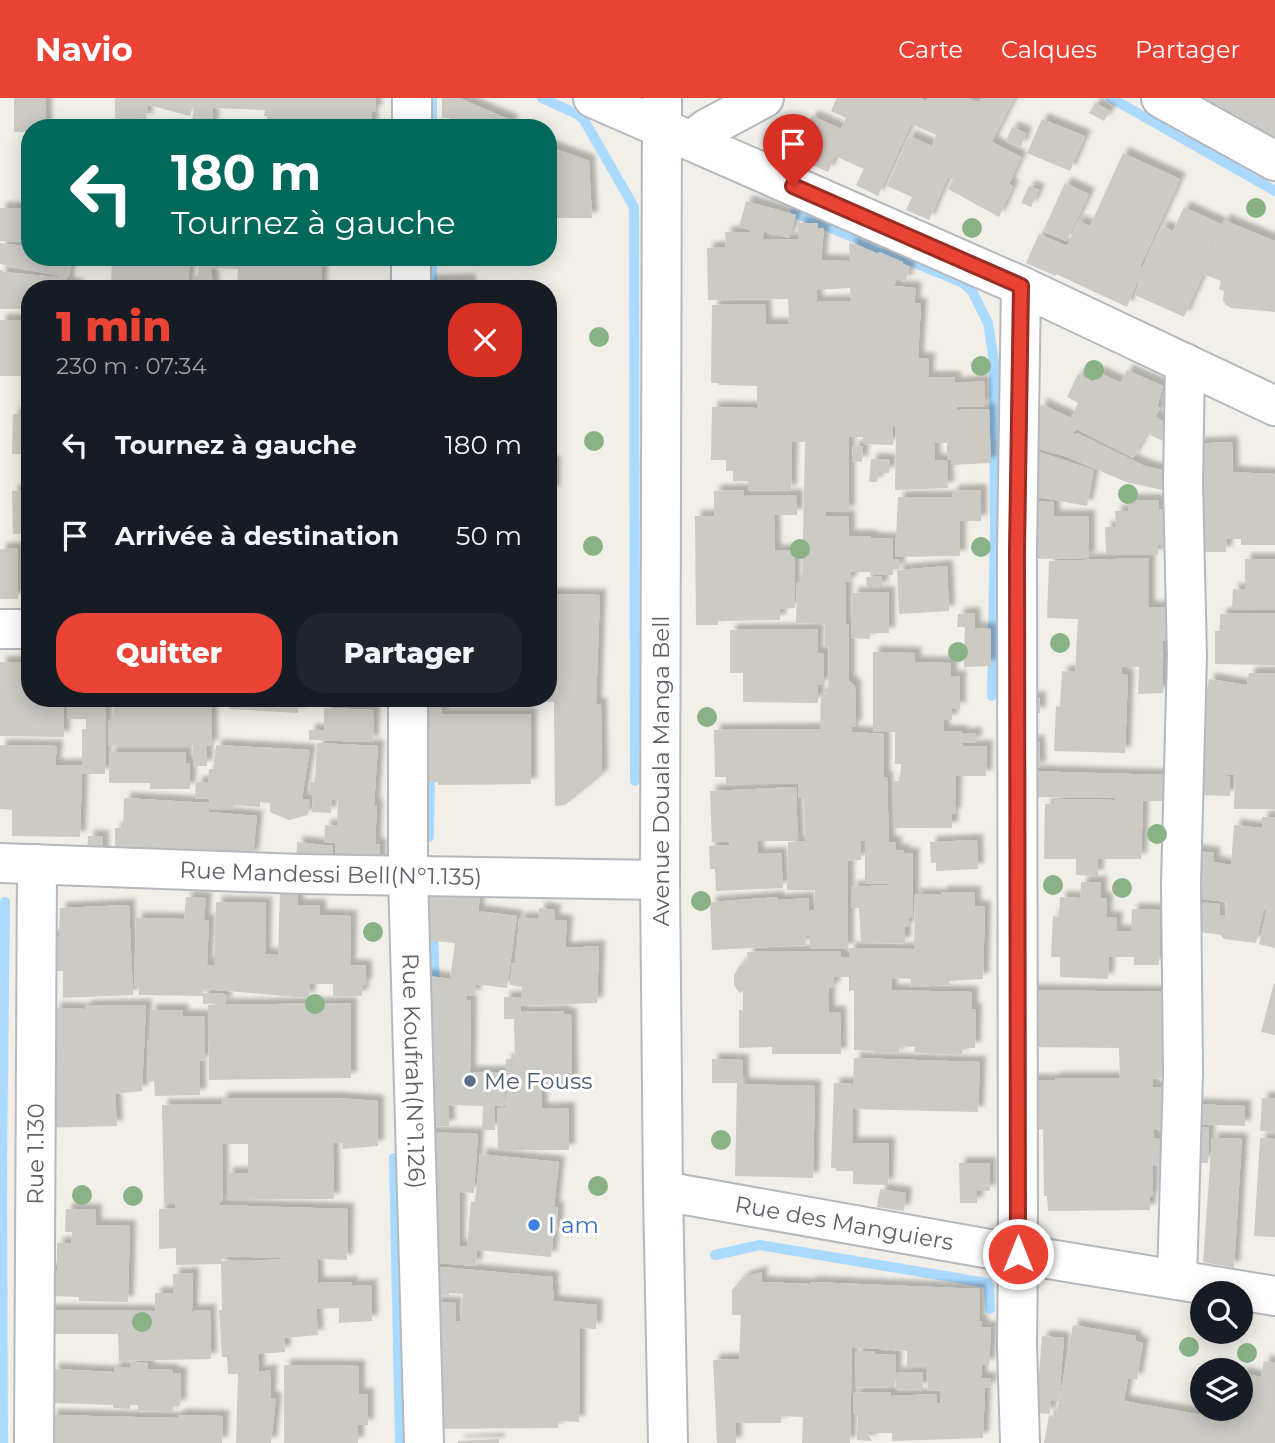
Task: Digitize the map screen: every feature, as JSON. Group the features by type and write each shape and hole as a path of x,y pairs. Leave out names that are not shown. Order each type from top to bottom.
{"street":[{"path":"412,98 412,119"},
{"path":"593,98 672,123 706,130 764,98"},
{"path":"1161,98 1275,161"},
{"path":"672,123 1275,407"},
{"name":"Avenue Douala Manga Bell","path":"668,1443 660,880 672,123"},
{"path":"1020,1443 1017,1346 1017,551 1021,286"},
{"path":"1177,1280 1183,1073 1181,883 1187,656 1183,483 1185,363"},
{"path":"0,629 21,629"},
{"name":"Rue Koufrah(N°1.126)","path":"408,707 408,875 424,1443"},
{"name":"Rue Mandessi Bell(N°1.135)","path":"18,863 300,874 660,880"},
{"name":"Rue 1.130","path":"18,863 34,1443"},
{"name":"Rue des Manguiers","path":"663,1191 1275,1296"}],"building":[{"path":"14,98 46,98 46,119 21,119 21,132 14,132"},
{"path":"115,98 376,98 376,112 372,112 372,119 267,119 267,116 264,116 265,110 213,108 212,119 192,119 193,106 190,116 148,105 146,119 115,119"},
{"path":"442,98 459,98 508,119 450,119 442,118"},
{"path":"837,98 923,98 922,100 927,101 928,98 967,98 978,102 982,98 1014,98 992,142 1021,157 1009,184 1013,186 999,217 948,189 953,179 948,177 929,220 906,210 912,197 887,186 909,136 932,146 936,135 911,124 878,196 856,185 864,169 835,156 828,172 791,156 812,116 841,129 846,118 831,111"},
{"path":"1175,98 1275,98 1275,150"},
{"path":"1095,103 1110,111 1104,121 1089,113"},
{"path":"1042,119 1085,136 1070,171 1027,153"},
{"path":"1012,127 1026,133 1021,147 1006,141"},
{"path":"557,149 589,161 592,218 557,218"},
{"path":"1123,153 1180,179 1140,267 1142,268 1162,226 1173,231 1184,207 1221,224 1211,249 1224,220 1275,241 1275,312 1231,308 1223,300 1224,291 1219,289 1221,281 1203,274 1184,317 1135,295 1140,283 1137,282 1127,307 1026,263 1039,234 1067,246 1078,221 1090,226"},
{"path":"1065,183 1089,194 1066,241 1043,231"},
{"path":"1029,186 1039,190 1031,207 1021,203"},
{"path":"746,201 796,215 789,238 764,231 762,240 798,239 798,223 818,223 818,228 824,228 821,260 850,261 849,242 903,262 910,267 905,282 897,279 894,286 916,288 914,303 921,304 918,358 929,359 928,377 955,377 955,383 984,381 985,407 957,407 957,410 989,409 991,463 951,465 951,460 947,460 948,488 895,490 896,427 893,425 893,445 863,444 863,437 849,437 849,512 826,512 826,516 849,516 849,536 893,539 893,559 899,559 899,569 893,569 893,575 851,572 851,582 846,582 846,624 849,624 849,681 855,686 856,727 852,726 852,732 884,734 889,842 896,842 895,850 904,850 904,854 913,853 913,918 909,918 909,927 905,927 905,943 861,944 859,908 852,908 851,887 905,884 865,884 865,841 860,841 861,860 848,861 848,949 810,949 810,936 806,936 805,945 712,950 710,902 778,897 778,900 809,898 809,910 814,911 815,890 787,890 788,842 806,841 804,798 798,798 798,784 726,784 726,777 715,777 714,730 820,729 821,693 828,694 829,647 825,647 825,624 796,623 797,582 802,582 805,442 792,442 791,491 748,490 748,481 733,481 733,471 726,471 726,460 711,460 712,407 757,408 757,386 711,383 712,305 765,304 766,324 789,324 788,299 708,300 707,248 726,247 725,232 751,230 739,227","holes":["850,288 851,301 817,302 817,290","934,443 947,443 947,460 935,460"]},
{"path":"0,208 21,208 21,242 0,241"},
{"path":"0,243 21,246 21,266 71,266 68,278 0,264"},
{"path":"112,266 189,266 189,280 111,280"},
{"path":"199,266 322,266 321,280 237,280 238,269 212,268 213,280 194,280 194,275 198,276"},
{"path":"0,270 67,278 21,280 21,309 0,309"},
{"path":"0,320 21,320 21,376 0,376"},
{"path":"1127,370 1163,386 1157,407 1160,408 1155,417 1165,422 1165,442 1148,434 1154,419 1133,458 1076,429 1073,433 1145,466 1166,471 1162,490 1126,482 1067,457 1029,446 1041,404 1071,418 1078,403 1067,397 1078,374 1093,382 1098,372 1121,383"},
{"path":"13,414 21,414 21,454 12,454"},
{"path":"1232,442 1233,472 1275,474 1275,545 1241,545 1241,539 1227,539 1226,552 1198,552 1186,444"},
{"path":"853,446 863,447 862,462 852,461"},
{"path":"1030,449 1094,470 1087,506 1021,494"},
{"path":"871,459 890,460 889,473 878,473 877,482 869,482"},
{"path":"21,490 21,534 13,534 12,491"},
{"path":"744,490 744,496 797,495 797,515 774,515 775,551 794,550 795,608 780,609 780,620 718,621 718,625 696,625 695,516 714,516 714,491"},
{"path":"981,490 981,521 960,521 960,556 895,557 898,497 952,497 952,491"},
{"path":"1128,500 1159,500 1159,509 1164,509 1164,545 1158,545 1158,555 1106,555 1105,527 1116,527 1115,511 1128,511"},
{"path":"1054,501 1054,516 1089,516 1089,558 1028,559 1026,502"},
{"path":"17,548 18,599 0,599 0,549"},
{"path":"1149,558 1149,607 1166,607 1163,693 1138,694 1139,667 1122,667 1121,674 1128,674 1125,753 1054,751 1056,706 1060,707 1062,671 1075,672 1078,619 1047,618 1049,561"},
{"path":"1245,559 1275,559 1275,610 1232,610 1233,589 1245,590"},
{"path":"947,566 949,611 899,614 897,570"},
{"path":"882,576 882,588 867,588 866,577"},
{"path":"889,592 889,633 870,633 870,639 851,638 852,593"},
{"path":"557,594 600,595 596,704 601,704 602,775 565,805 555,806"},
{"path":"974,613 975,628 991,629 991,666 964,667 965,627 957,627 958,614"},
{"path":"1275,613 1275,665 1215,664 1215,631 1220,631 1220,614"},
{"path":"818,629 817,653 824,653 824,685 818,685 818,703 743,702 743,673 730,673 730,630"},
{"path":"873,652 915,653 915,662 951,663 951,677 960,676 960,709 952,708 952,720 943,720 944,731 976,733 976,742 963,743 963,746 987,746 986,776 956,776 952,828 894,828 894,781 900,781 901,764 895,764 895,732 873,732"},
{"path":"0,662 21,663 21,707 64,707 64,737 0,736"},
{"path":"1249,673 1275,673 1275,809 1234,809 1235,775 1191,774 1209,679 1247,685"},
{"path":"1040,697 1040,713 1028,713 1028,698"},
{"path":"67,707 106,707 105,774 82,774 80,837 12,836 12,810 0,809 0,745 57,746 55,765 82,765 82,729 86,729 86,719 67,719"},
{"path":"114,707 211,707 212,746 207,746 207,766 193,766 193,746 108,746 108,720 114,720"},
{"path":"298,707 298,713 229,709"},
{"path":"422,707 441,707 442,714 531,714 531,784 438,785 438,782 418,782"},
{"path":"324,708 374,710 373,742 309,740 309,730 324,730"},
{"path":"1039,741 1040,768 1028,768 1028,742"},
{"path":"317,743 378,746 374,805 377,806 375,844 380,844 380,868 334,866 336,843 324,842 325,825 337,826 338,800 332,800 331,813 312,812 313,794 309,794 310,782 315,782"},
{"path":"216,745 310,750 302,799 310,800 308,815 289,820 270,812 270,803 260,802 260,807 234,805 232,810 209,809 209,812 257,816 253,856 115,867 115,828 123,828 124,798 209,803 209,799 195,798 196,782 208,782 209,769 213,769"},
{"path":"109,752 186,752 186,763 190,763 190,789 150,789 150,783 109,783"},
{"path":"1027,771 1166,775 1165,801 1143,801 1141,859 1098,859 1098,876 1076,875 1076,859 1044,859 1045,804 1054,804 1054,799 1114,798 1027,797"},
{"path":"1188,775 1230,776 1230,796 1201,795"},
{"path":"796,787 798,841 758,841 758,854 781,853 783,888 716,891 715,869 710,869 709,846 729,845 729,842 739,841 712,842 710,791"},
{"path":"1262,817 1275,817 1275,948 1259,944 1268,910 1264,909 1256,943 1186,930 1187,901 1220,904 1219,915 1225,916 1227,902 1187,897 1189,850 1214,853 1214,862 1231,865 1234,825 1262,828"},
{"path":"88,836 103,836 103,856 87,856"},
{"path":"977,840 978,869 936,871 936,863 931,863 930,842"},
{"path":"297,842 333,846 332,872 296,871"},
{"path":"1081,882 1101,882 1101,898 1107,899 1106,917 1117,918 1116,931 1131,931 1132,909 1160,910 1159,965 1134,965 1134,957 1109,957 1108,979 1060,977 1060,957 1051,957 1053,916 1059,917 1060,897 1080,898"},
{"path":"280,890 298,891 298,905 320,905 320,915 351,916 350,965 366,966 366,985 363,985 362,996 333,996 333,984 310,984 309,998 203,989 203,996 139,995 139,986 134,986 136,918 184,919 186,897 206,898 204,920 209,920 207,965 214,965 216,902 266,903 265,954 278,955"},
{"path":"427,890 480,896 478,911 517,916 507,988 476,984 475,996 467,995 466,1000 471,1000 470,1072 505,1072 505,1106 495,1106 495,1130 482,1130 483,1106 449,1105 449,1126 424,1127 424,975 450,979 455,943 422,940"},
{"path":"941,892 975,892 975,906 985,907 983,979 949,981 950,985 910,987 911,979 892,978 891,990 972,992 972,1009 976,1009 975,1048 962,1048 962,1055 914,1053 915,1047 899,1046 899,1054 873,1054 874,1051 854,1050 854,990 849,991 849,977 834,977 834,988 829,988 829,1012 840,1012 841,1054 772,1054 772,1047 739,1048 739,1010 743,1010 743,991 740,993 737,990 734,976 738,967 748,961 747,952 841,951 841,957 849,957 849,948 914,949 915,894 941,895"},
{"path":"129,905 133,995 63,998 63,971 49,971 49,936 59,936 60,908"},
{"path":"539,908 555,910 554,920 567,921 565,948 599,946 597,1003 521,1006 521,1012 564,1011 564,1014 571,1014 572,1084 541,1086 542,1109 569,1108 569,1150 498,1150 497,1108 506,1108 506,1059 515,1059 514,1019 504,1019 504,997 521,997 522,987 510,985 512,963 516,964 519,918 538,919"},
{"path":"1275,984 1275,1035 1261,1032"},
{"path":"1028,990 1167,992 1166,1079 1153,1078 1152,1087 1167,1087 1166,1130 1154,1129 1153,1138 1165,1138 1165,1166 1153,1165 1150,1210 1048,1211 1047,1196 1044,1196 1043,1129 1030,1130 1030,1080 1120,1078 1119,1048 1029,1047"},
{"path":"203,993 225,994 226,1003 203,1004"},
{"path":"351,1003 351,1078 209,1080 208,1005"},
{"path":"146,1005 142,1091 115,1094 117,1126 38,1128 55,1008"},
{"path":"150,1010 183,1010 182,1016 204,1016 205,1060 200,1061 200,1095 155,1096 154,1081 148,1082 147,1040 150,1040"},
{"path":"854,1058 980,1062 978,1112 853,1109 852,1143 889,1143 888,1185 853,1184 853,1171 836,1171 836,1168 831,1168 834,1083 853,1084"},
{"path":"712,1059 743,1060 743,1084 815,1086 813,1178 735,1176 737,1083 712,1083"},
{"path":"221,1098 337,1098 378,1101 378,1146 342,1149 343,1143 333,1142 334,1199 227,1200 227,1173 248,1173 248,1144 222,1144 223,1202 220,1202 220,1205 348,1209 347,1260 317,1259 318,1283 352,1282 352,1286 371,1285 372,1321 339,1323 339,1308 316,1307 318,1335 284,1338 285,1352 258,1354 259,1372 271,1370 270,1398 276,1398 271,1443 236,1443 238,1374 228,1374 227,1357 222,1357 219,1310 222,1310 221,1264 176,1265 176,1248 159,1249 159,1209 176,1208 175,1203 164,1203 162,1105 221,1104","holes":["221,1256 312,1259 221,1261"]},
{"path":"1262,1098 1275,1098 1275,1132 1260,1131"},
{"path":"1188,1104 1245,1106 1245,1126 1187,1124"},
{"path":"1189,1127 1209,1128 1208,1163 1188,1162"},
{"path":"422,1132 478,1134 474,1193 460,1192 459,1246 467,1246 471,1201 475,1202 480,1154 559,1162 554,1207 558,1207 557,1231 554,1230 551,1257 477,1250 476,1266 428,1262"},
{"path":"1212,1138 1242,1139 1234,1268 1203,1262"},
{"path":"1260,1138 1275,1139 1275,1237 1254,1236"},
{"path":"959,1163 990,1163 990,1191 977,1191 977,1203 960,1203"},
{"path":"880,1189 906,1193 904,1211 877,1207"},
{"path":"66,1209 96,1210 96,1225 130,1226 128,1302 79,1301 79,1297 46,1296 46,1270 57,1270 57,1243 71,1243 72,1232 65,1232"},
{"path":"430,1266 553,1277 553,1301 597,1305 596,1329 580,1328 579,1422 558,1421 558,1428 430,1429 434,1302 456,1303 455,1321 460,1321 463,1294 422,1294"},
{"path":"762,1272 761,1282 980,1289 979,1321 982,1321 982,1327 991,1327 989,1365 982,1365 981,1378 991,1378 990,1388 985,1388 983,1438 892,1441 892,1433 867,1433 872,1441 857,1440 858,1417 853,1411 853,1393 891,1392 891,1396 936,1394 937,1403 940,1403 940,1390 928,1391 927,1367 907,1367 907,1351 852,1347 850,1443 802,1443 803,1417 781,1416 781,1423 736,1423 736,1443 717,1443 713,1360 739,1359 741,1315 732,1315 732,1290 744,1277"},
{"path":"193,1273 192,1311 210,1310 211,1359 119,1361 118,1334 44,1334 45,1310 155,1311 155,1293 173,1293 173,1274"},
{"path":"1073,1325 1136,1336 1135,1341 1143,1343 1137,1380 1128,1378 1124,1401 1190,1413 1190,1421 1253,1421 1253,1375 1261,1377 1264,1361 1275,1363 1275,1443 1044,1443 1049,1415 1056,1417"},
{"path":"1042,1336 1064,1338 1059,1401 1051,1401 1050,1414 1036,1413"},
{"path":"856,1351 896,1355 895,1388 855,1387"},
{"path":"130,1362 148,1363 148,1369 181,1373 180,1406 173,1406 173,1412 138,1411 138,1405 130,1405 130,1409 113,1408 113,1405 53,1403 53,1369 114,1372 114,1367 130,1368"},
{"path":"284,1365 359,1366 359,1394 368,1394 368,1425 358,1425 358,1443 284,1443"},
{"path":"922,1372 923,1389 896,1389 896,1373"},
{"path":"51,1415 178,1418 178,1415 223,1416 222,1443 51,1443"},
{"path":"499,1439 499,1443 458,1443 458,1441"}],"waterway":[{"path":"432,98 432,119"},
{"path":"542,98 579,115 584,120 634,207 635,781"},
{"path":"1111,98 1275,191"},
{"path":"795,213 963,283 972,291 988,323 994,361 992,696"},
{"path":"432,266 432,280"},
{"path":"429,837 430,768"},
{"path":"3,1443 5,902"},
{"path":"433,930 435,991"},
{"path":"394,1158 400,1443"},
{"path":"715,1255 760,1245 987,1283 990,1309"}],"place":[{"name":"Me Fouss","path":"470,1081"},
{"name":"I am","path":"534,1225"}],"route":[{"path":"793,186 1021,286 1017,551 1018,1254"}]}
